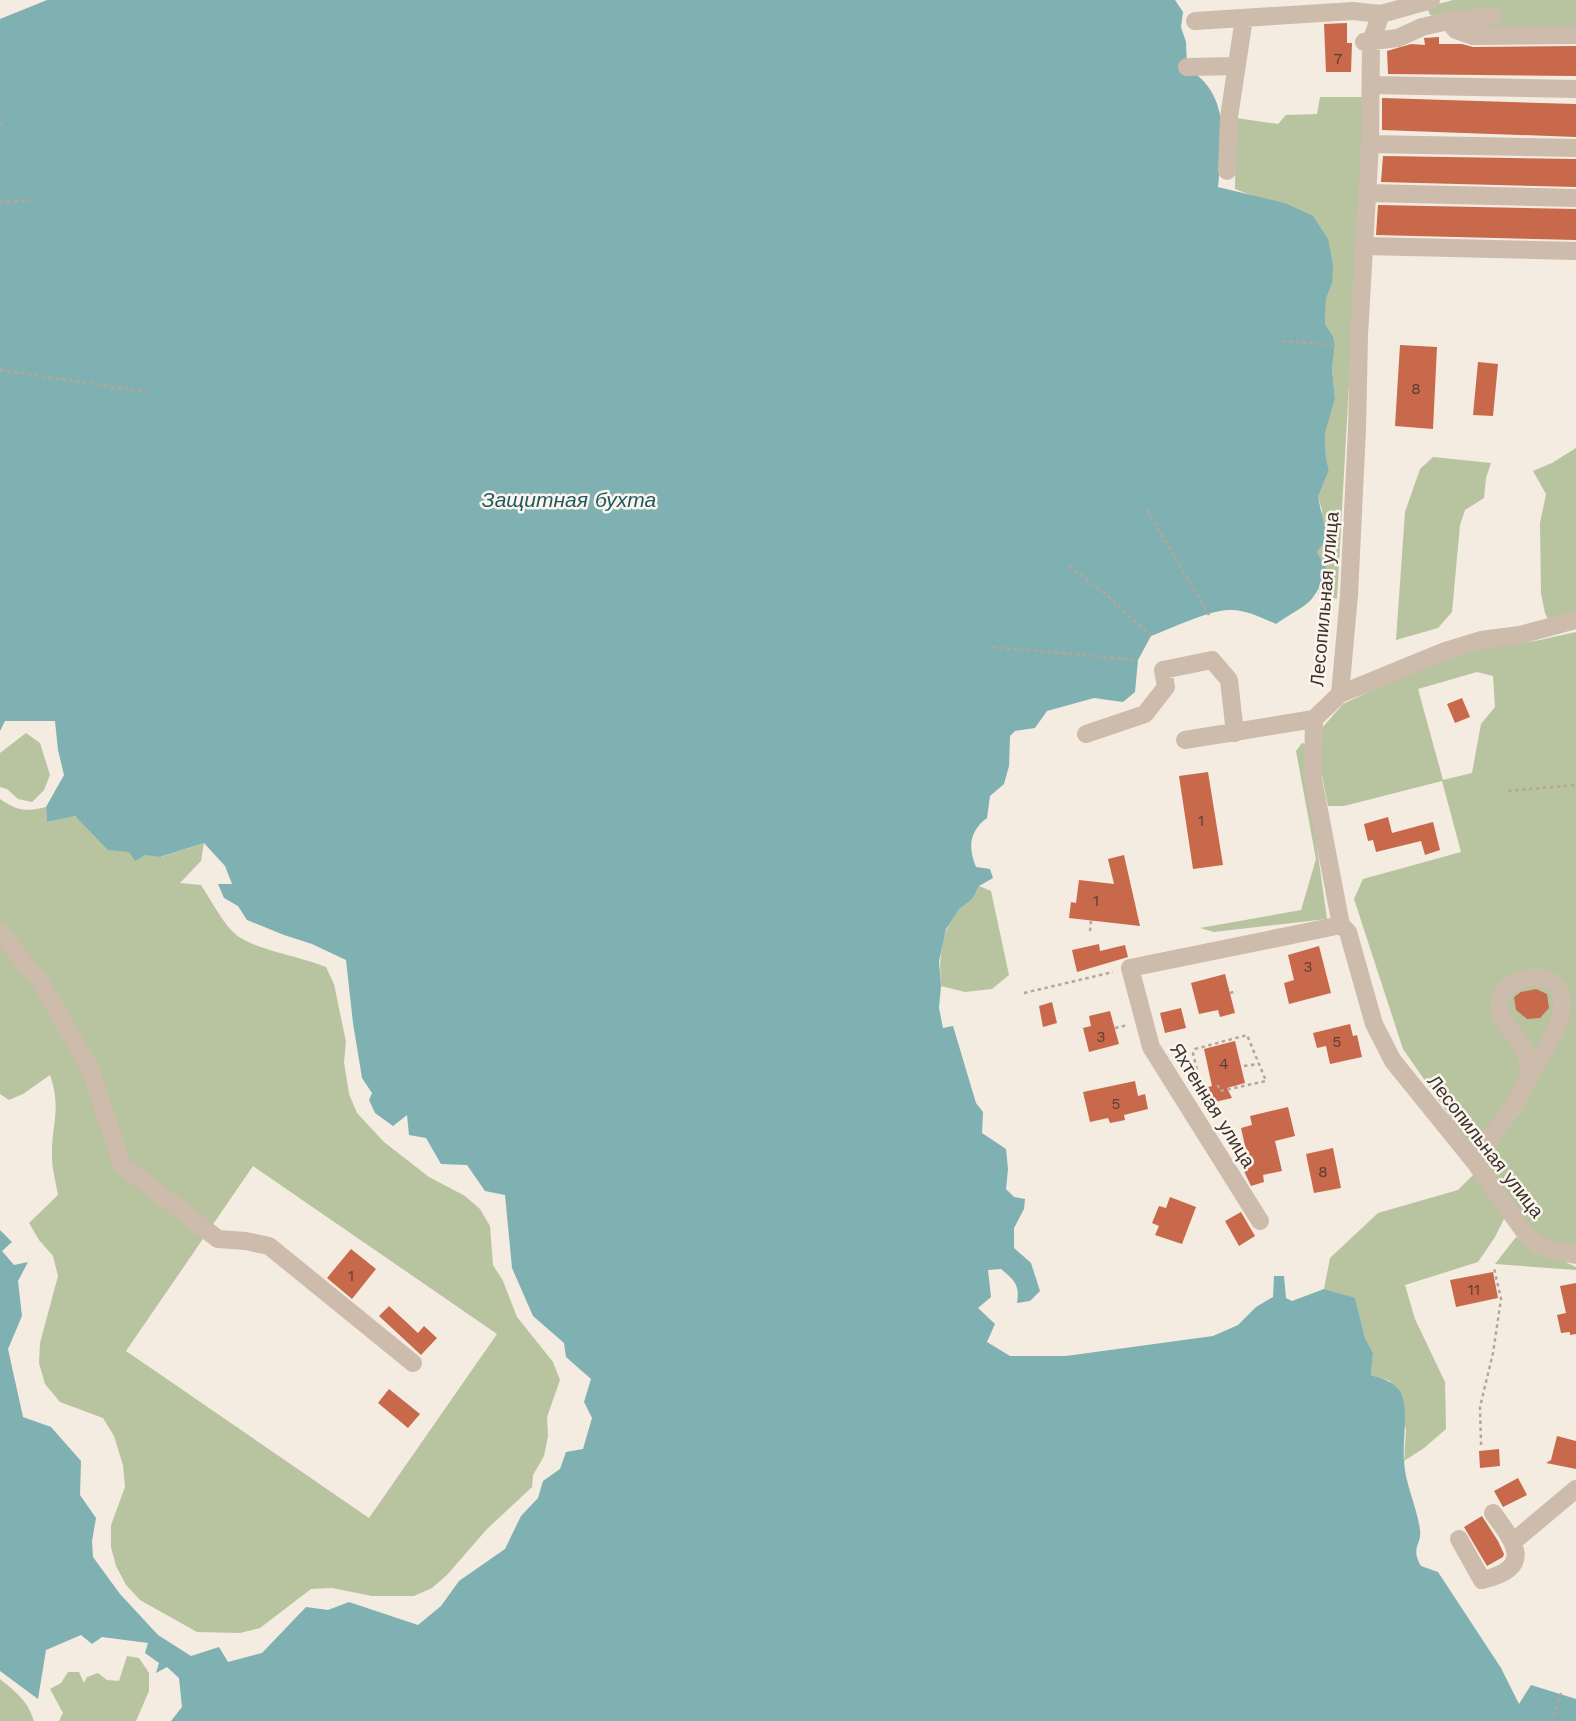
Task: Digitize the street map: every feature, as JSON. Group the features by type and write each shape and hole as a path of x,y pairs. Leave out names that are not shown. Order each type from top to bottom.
{"street":[{"path":"1195,21 1349,6 1381,14 1426,1"},
{"path":"1367,41 1398,38 1422,27 1493,8 1492,36"},
{"name":"Лесопильная улица","path":"1381,14 1367,41 1371,85 1370,144 1359,335 1349,596 1340,694 1314,719 1313,779 1341,925 1348,932 1374,1024 1393,1061 1474,1161 1526,1234 1553,1251 1576,1255"},
{"path":"1227,171 1229,117 1244,18"},
{"path":"1448,21 1456,30 1473,36 1576,35"},
{"path":"1187,67 1237,66"},
{"path":"1371,85 1576,89"},
{"path":"1370,144 1576,148"},
{"path":"1367,193 1576,198"},
{"path":"1365,246 1576,251"},
{"path":"1340,694 1445,651 1538,624 1576,620"},
{"path":"1086,734 1145,714 1166,687 1163,670 1212,660 1229,680 1235,733"},
{"path":"1185,740 1314,719"},
{"path":"1130,968 1341,925"},
{"path":"0,933 41,982 90,1069 122,1165 218,1239 246,1241 269,1247 413,1363"},
{"name":"Яхтенная улица","path":"1130,968 1152,1047 1260,1221"},
{"path":"1474,1161 1516,1102 1558,1023 1562,996 1548,980 1534,977 1523,979 1504,990 1499,1009 1504,1023 1524,1049 1530,1074"},
{"path":"1514,1541 1576,1489"},
{"path":"1459,1539 1482,1580 1498,1576 1512,1564 1517,1552 1514,1541 1493,1513"}],"path":[{"path":"0,202 37,200"},
{"path":"1282,341 1335,345"},
{"path":"0,370 149,392"},
{"path":"1147,510 1209,615"},
{"path":"1069,566 1109,597 1151,636"},
{"path":"992,647 1138,660"},
{"path":"1508,791 1576,785"},
{"path":"1090,931 1091,920"},
{"path":"1024,993 1130,968"},
{"path":"1230,993 1237,991"},
{"path":"1115,1028 1136,1024"},
{"path":"1200,1083 1193,1053 1199,1048 1247,1035 1266,1081 1220,1091 1217,1083"},
{"path":"1244,1066 1259,1064"},
{"path":"1481,1445 1480,1407 1493,1353 1501,1299 1494,1268"},
{"path":"1553,1716 1561,1693"}],"green space":[{"path":"1453,0 1576,0 1576,28 1468,30 1452,16 1430,15 1427,7"},
{"path":"1320,97 1365,97 1337,599 1318,594 1327,569 1317,552 1322,510 1318,497 1329,470 1325,432 1335,399 1332,369 1335,345 1325,324 1326,299 1332,284 1285,203 1261,199 1235,189 1236,118 1278,124 1286,115 1317,114"},
{"path":"1576,448 1576,616 1550,623 1541,594 1540,523 1546,494 1533,471"},
{"path":"1433,457 1491,463 1484,498 1465,510 1460,525 1452,612 1438,628 1396,640 1405,512 1420,469"},
{"path":"1576,632 1576,1246 1556,1244 1533,1232 1484,1163 1524,1105 1472,1148 1403,1049 1354,899 1363,879 1461,852 1442,781 1344,806 1328,806 1319,760 1322,728 1343,704 1406,674 1477,649","holes":["1477,672 1493,676 1495,707 1481,724 1472,773 1443,780 1418,689"]},
{"path":"26,733 40,743 50,775 44,790 32,802 18,799 7,789 0,787 0,753"},
{"path":"1302,743 1306,744 1308,783 1327,919 1214,932 1200,928 1301,910 1316,859 1296,751"},
{"path":"0,799 22,809 46,807 47,822 74,816 129,852 161,857 204,843 201,861 180,883 201,885 232,931 250,943 326,967 334,984 346,1042 344,1062 349,1094 357,1113 384,1142 429,1177 465,1196 480,1209 490,1226 493,1265 503,1281 517,1317 553,1362 560,1380 547,1417 548,1436 544,1456 533,1475 532,1487 487,1529 447,1575 432,1588 414,1596 372,1596 332,1588 311,1589 260,1628 240,1633 197,1632 140,1600 126,1585 116,1566 111,1547 111,1525 125,1487 123,1465 114,1436 103,1418 60,1402 45,1384 39,1363 40,1343 58,1276 53,1256 29,1223 58,1195 52,1157 56,1108 50,1075 23,1094 9,1100 0,1094","holes":["253,1166 497,1334 369,1518 126,1351"]},
{"path":"979,886 991,891 1009,975 992,989 965,992 941,986 941,956 947,929 957,911"},
{"path":"1476,1172 1505,1217 1495,1237 1478,1262 1405,1285 1415,1319 1445,1382 1446,1429 1404,1461 1406,1429 1390,1381 1371,1375 1373,1353 1365,1338 1355,1299 1324,1289 1330,1258 1378,1213 1458,1190"},
{"path":"1516,1237 1576,1267 1576,1270 1495,1264"},
{"path":"127,1656 139,1658 149,1673 149,1691 136,1721 59,1721 63,1713 50,1689 61,1683 68,1672 79,1672 84,1683 87,1677 98,1673 107,1680 119,1681"},
{"path":"0,1679 25,1702 34,1721 0,1721"}],"water":[{"name":"Защитная бухта","path":"47,0 1175,0 1183,12 1181,27 1186,42 1187,68 1201,79 1218,106 1222,137 1218,187 1285,203 1313,216 1328,239 1333,265 1332,284 1326,299 1325,324 1335,345 1332,369 1335,399 1325,433 1329,470 1318,497 1327,538 1317,552 1327,569 1313,598 1276,624 1247,612 1229,610 1200,617 1151,636 1138,660 1135,692 1123,702 1094,698 1047,711 1035,728 1015,731 1010,736 1009,766 1004,784 990,796 987,818 977,828 971,847 976,867 990,869 993,878 979,886 972,899 959,909 946,929 939,961 939,1008 943,1028 953,1026 976,1103 983,1112 982,1133 1006,1149 1006,1189 1014,1197 1025,1199 1024,1209 1014,1228 1014,1248 1031,1263 1040,1291 1030,1301 1017,1303 1018,1291 1013,1280 1001,1269 988,1270 991,1297 978,1308 995,1324 987,1342 1010,1356 1066,1356 1213,1336 1238,1325 1256,1307 1273,1297 1274,1276 1284,1276 1286,1298 1292,1301 1324,1289 1355,1298 1365,1338 1373,1353 1371,1375 1393,1384 1399,1390 1404,1405 1405,1470 1420,1530 1416,1554 1421,1566 1438,1572 1501,1668 1519,1704 1531,1685 1576,1699 1576,1721 171,1721 182,1707 179,1678 167,1667 156,1673 159,1663 145,1653 148,1643 102,1637 92,1644 81,1635 46,1650 38,1699 0,1671 0,1230 12,1242 2,1251 14,1265 28,1262 18,1281 22,1316 8,1349 23,1417 51,1427 81,1461 80,1495 96,1518 92,1541 93,1557 120,1594 158,1635 191,1656 219,1647 228,1662 262,1653 306,1607 328,1610 349,1602 418,1625 441,1606 459,1581 505,1549 521,1516 538,1498 543,1481 560,1469 566,1452 583,1449 592,1418 584,1402 591,1379 566,1357 564,1343 533,1316 512,1268 505,1195 485,1191 467,1165 441,1164 426,1138 409,1135 407,1115 393,1126 375,1113 369,1100 372,1093 362,1078 346,960 247,920 238,906 224,898 218,884 232,884 225,866 204,843 160,857 145,855 135,861 129,852 108,850 75,816 47,822 46,807 64,775 55,721 5,721 0,731 0,19"}],"building":[{"path":"1347,23 1347,43 1352,43 1351,72 1326,72 1324,24"},
{"path":"1439,37 1439,44 1473,47 1576,46 1576,76 1388,74 1387,51 1411,44 1425,45 1424,38"},
{"path":"1382,98 1576,104 1576,137 1382,130"},
{"path":"1383,156 1576,159 1576,187 1381,182"},
{"path":"1378,205 1576,209 1576,240 1376,235"},
{"path":"1400,345 1437,347 1433,429 1395,426"},
{"path":"1478,362 1498,364 1493,416 1473,415"},
{"path":"1462,698 1470,717 1455,723 1447,704"},
{"path":"1208,772 1223,865 1193,869 1179,776"},
{"path":"1388,817 1392,833 1433,822 1440,850 1425,855 1421,841 1376,852 1373,840 1368,841 1364,824"},
{"path":"1124,855 1140,926 1069,918 1071,902 1076,903 1079,880 1114,884 1108,859"},
{"path":"1099,944 1100,951 1125,945 1128,957 1077,972 1072,950"},
{"path":"1319,946 1331,993 1289,1004 1284,983 1294,980 1288,955"},
{"path":"1225,974 1235,1013 1220,1017 1218,1010 1199,1014 1191,983"},
{"path":"1536,989 1547,994 1549,1008 1540,1018 1527,1019 1516,1010 1514,997 1521,992"},
{"path":"1052,1002 1057,1023 1043,1027 1039,1006"},
{"path":"1181,1008 1186,1028 1165,1033 1160,1013"},
{"path":"1110,1011 1119,1044 1089,1052 1083,1028 1091,1026 1089,1016"},
{"path":"1350,1024 1353,1036 1357,1035 1362,1057 1330,1064 1326,1046 1317,1048 1313,1033"},
{"path":"1235,1041 1245,1083 1227,1088 1232,1098 1202,1105 1198,1090 1212,1086 1204,1049"},
{"path":"1135,1081 1138,1096 1145,1094 1148,1109 1124,1115 1125,1120 1110,1123 1108,1118 1090,1122 1083,1092"},
{"path":"1288,1107 1295,1136 1275,1141 1282,1171 1263,1175 1264,1182 1251,1186 1243,1169 1242,1156 1247,1155 1241,1128 1252,1125 1250,1116"},
{"path":"1333,1148 1341,1188 1314,1193 1306,1154"},
{"path":"1170,1197 1196,1207 1182,1244 1155,1235 1159,1226 1152,1223 1159,1206 1166,1208"},
{"path":"1241,1212 1255,1236 1239,1246 1225,1221"},
{"path":"351,1249 376,1269 352,1299 327,1278"},
{"path":"1493,1272 1498,1298 1456,1307 1450,1280"},
{"path":"1576,1283 1576,1334 1570,1335 1570,1332 1561,1333 1557,1315 1566,1313 1560,1286"},
{"path":"389,1306 418,1333 424,1326 437,1338 421,1355 379,1316"},
{"path":"389,1389 420,1414 408,1428 378,1403"},
{"path":"1557,1436 1576,1441 1576,1469 1546,1463 1551,1460"},
{"path":"1499,1449 1500,1466 1480,1468 1479,1451"},
{"path":"1518,1478 1527,1495 1503,1507 1494,1491"},
{"path":"1482,1516 1504,1554 1487,1566 1464,1527"}]}
